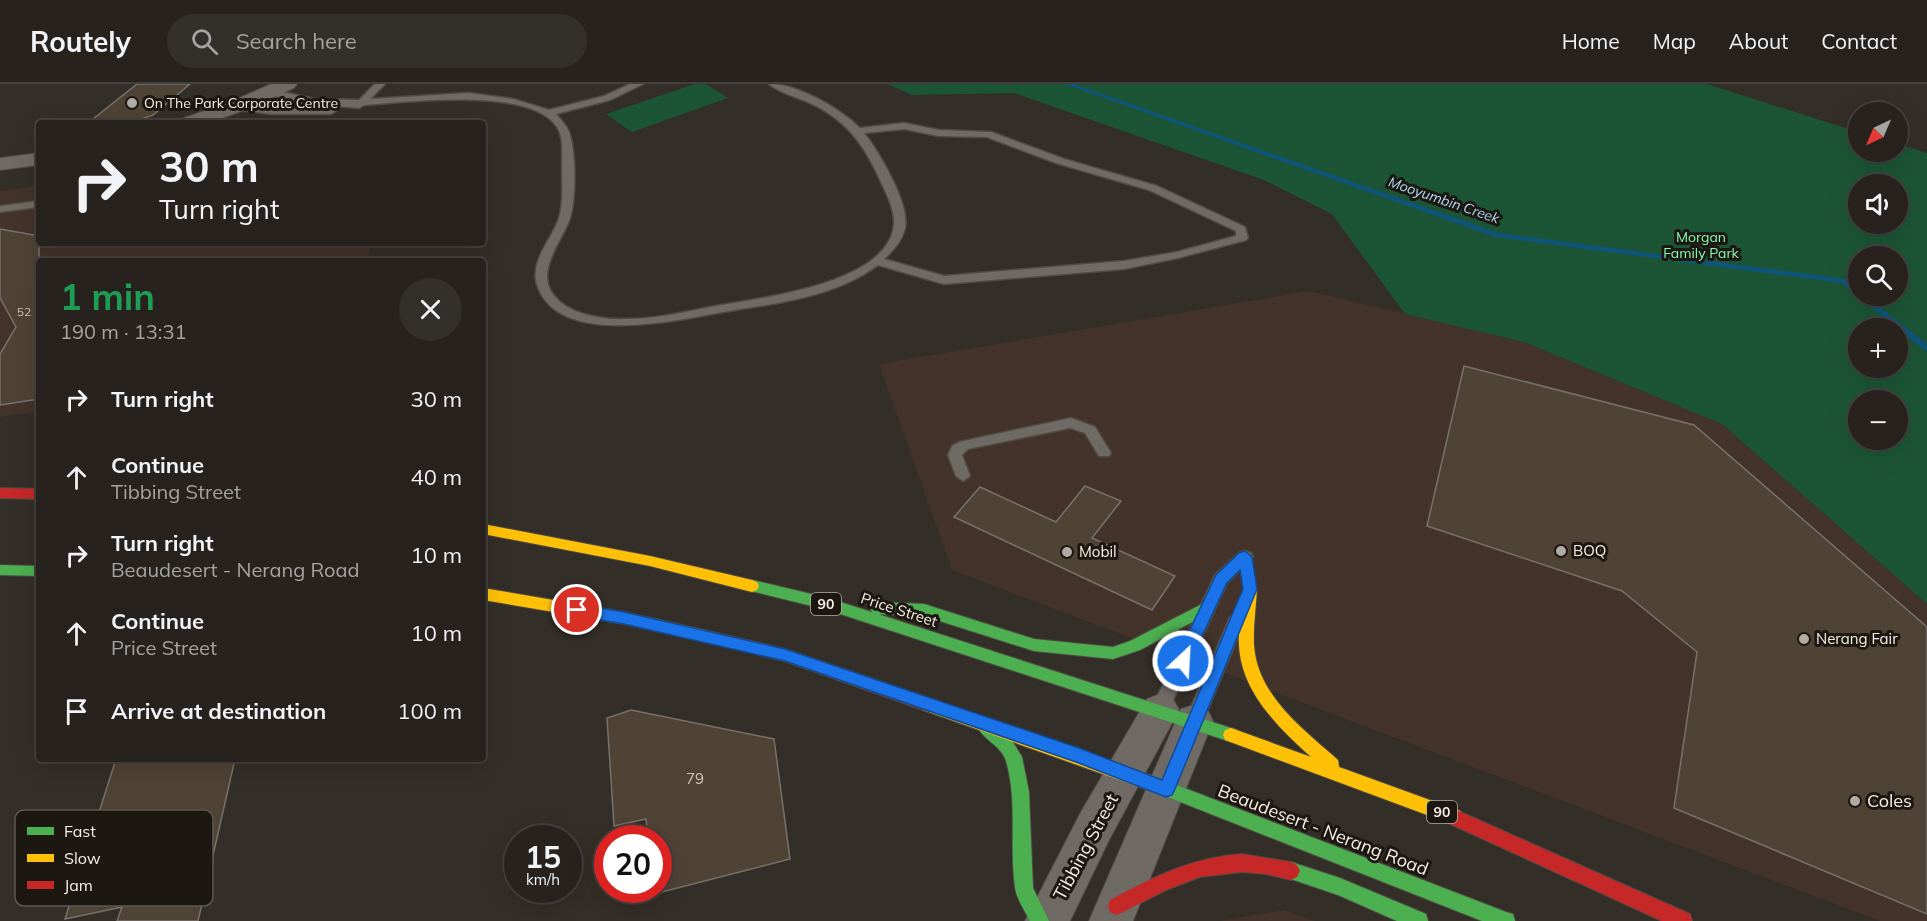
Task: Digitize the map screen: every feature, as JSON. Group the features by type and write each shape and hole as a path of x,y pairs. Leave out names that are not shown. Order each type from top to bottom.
{"main road":[{"path":"0,493 36,494"},
{"name":"Price Street","path":"486,530 650,561 828,604 1177,716"},
{"path":"0,570 36,571"},
{"path":"1250,589 1247,652 1253,677 1275,712 1342,774"},
{"path":"486,595 624,618 785,655 1126,773"},
{"path":"828,604 924,610 1035,645 1113,653 1135,646 1208,607"},
{"name":"90","path":"1177,716 1342,774 1470,823 1683,921"},
{"path":"982,723 1005,744 1014,757 1020,792 1024,890 1040,921"},
{"name":"Beaudesert - Nerang Road","path":"1126,773 1506,921"},
{"path":"1114,914 1176,875 1199,867 1262,864 1298,870 1419,921"}],"street":[{"path":"197,120 235,107 278,88"},
{"path":"0,164 36,159"},
{"path":"1114,914 1166,789 1177,716"},
{"name":"Tibbing Street","path":"1047,921 1095,826 1126,773 1177,716"}],"lane":[{"path":"358,106 380,84"},
{"path":"550,113 607,98 638,84"},
{"path":"235,107 251,110 305,112 358,106 484,99 535,107 550,113 561,125 567,140 567,203 563,222 545,255 542,269 543,288 549,299 560,309 604,322 652,321 799,294 830,286 877,261 892,246 900,228 898,213 887,183 860,131 837,112 774,84"},
{"path":"278,88 280,97 358,106"},
{"path":"860,131 904,126 939,133 988,134 1060,161 1153,188 1241,229 1242,238 1178,255 1124,265 944,280 877,261"},
{"path":"0,209 36,204"},
{"path":"963,476 954,455 957,449 964,445 1062,424 1079,424 1090,430 1104,453"},
{"path":"1245,557 1250,589 1177,716 1208,607 1221,579 1245,557"}],"shaded area":[{"path":"36,186 36,246 370,246 368,258 36,258 36,411 0,417 0,191"},
{"path":"1309,291 1524,342 1722,424 1927,604 1927,921 1880,921 952,570 879,364"},
{"path":"1284,910 1315,921 1220,921"}],"green space":[{"path":"695,84 706,84 728,98 632,132 606,114"},
{"name":"Morgan Family Park","path":"887,84 1707,84 1848,129 1848,162 1908,162 1908,147 1927,153 1927,604 1722,424 1524,342 1405,314 1332,214 1264,180 1014,93 912,95"}],"building":[{"name":"On The Park Corporate Centre","path":"137,84 190,84 153,115 140,120 92,120"},
{"path":"0,229 36,235 39,258 36,258 36,399 0,405 0,354 16,327 0,298"},
{"name":"Nerang Fair","path":"1464,366 1694,425 1927,627 1927,914 1674,808 1697,652 1622,591 1427,526"},
{"path":"1085,486 1121,501 1092,538 1175,576 1152,610 954,517 980,487 1056,522"},
{"path":"631,710 774,739 790,859 672,889 672,825 647,825 646,819 614,825 607,718"},
{"path":"115,762 234,762 213,855 213,810 100,810"},
{"path":"69,906 201,906 198,921 117,921 122,907 65,919"}],"waterway":[{"name":"Mooyumbin Creek","path":"1068,84 1498,235 1843,281 1848,285"},
{"name":"Mooyumbin Creek","path":"1874,306 1927,348"}],"traffic: fast":[{"path":"0,570 36,571"},
{"path":"752,586 828,604 1231,735"},
{"path":"877,608 924,610 1034,645 1113,653 1135,646 1208,607"},
{"path":"985,726 1005,744 1014,757 1020,792 1024,889 1040,921"},
{"path":"1156,785 1506,921"},
{"path":"1291,871 1340,887 1419,921"}],"traffic: slow":[{"path":"486,530 650,561 752,586"},
{"path":"1250,589 1246,645 1252,671 1259,687 1268,702 1292,729 1332,765"},
{"path":"486,595 624,618 704,636"},
{"path":"929,705 1156,785"},
{"path":"1231,735 1454,817"}],"traffic: jam":[{"path":"0,493 36,494"},
{"path":"704,636 785,655 929,705"},
{"path":"1454,817 1683,921"},
{"path":"1117,906 1180,875 1221,864 1266,865 1291,871"}],"place":[{"name":"On The Park Corporate Centre","path":"132,103"},
{"name":"BOQ","path":"1561,551"},
{"name":"Mobil","path":"1067,552"},
{"name":"Nerang Fair","path":"1804,639"},
{"name":"Coles","path":"1855,801"}],"route":[{"path":"577,610 624,618 785,655 1079,756 1166,789 1250,589 1245,557 1221,579 1183,661"}]}
